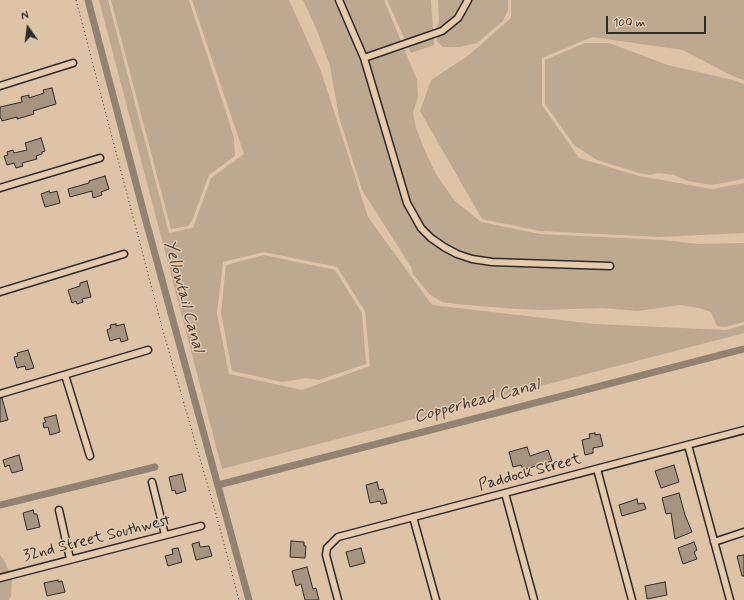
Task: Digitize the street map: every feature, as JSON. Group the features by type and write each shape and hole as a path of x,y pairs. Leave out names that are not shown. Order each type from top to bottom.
{"street":[{"path":"339,0 364,58 407,203 421,228 431,238 457,254 472,259 492,262 610,266"},
{"path":"364,58 442,31 458,18 468,0"},
{"path":"0,86 73,63"},
{"path":"0,188 100,158"},
{"path":"0,292 124,254"},
{"path":"0,394 148,350"},
{"path":"65,375 90,456"},
{"name":"Paddock Street","path":"338,600 328,563 327,548 338,537 744,430"},
{"path":"688,445 730,600"},
{"path":"597,469 632,600"},
{"path":"152,482 165,535"},
{"path":"505,493 534,600"},
{"path":"59,510 70,559"},
{"path":"413,517 436,600"},
{"name":"32nd Street Southwest","path":"0,578 201,526"},
{"path":"714,542 744,532"}],"path":[{"path":"76,0 163,331 216,514 239,600"}],"shaded area":[{"path":"99,0 108,0 169,233 193,228 211,178 244,154 192,0 289,0 321,71 368,217 432,305 595,324 726,330 744,325 744,333 222,469","holes":["264,252 337,267 365,311 370,366 302,390 229,374 217,313 223,262"]},
{"path":"111,0 189,0 234,138 235,156 209,175 192,221 188,226 171,229"},
{"path":"303,0 384,0 417,80 418,96 413,113 416,128 425,151 436,174 454,200 481,222 540,234 664,240 699,244 744,243 744,322 725,327 717,326 711,312 699,308 680,305 638,311 602,308 544,310 517,309 442,302 429,294 413,274 411,267 362,190 339,117 330,66 316,28"},
{"path":"387,0 431,0 434,45 411,53"},
{"path":"438,0 508,0 508,10 503,21 477,43 460,47 443,47 437,41 436,30 439,21"},
{"path":"511,0 744,0 744,80 728,74 683,50 592,37 542,58 542,105 579,158 639,176 712,189 744,183 744,233 659,237 540,231 482,219 420,111 431,80 469,55 511,18"},
{"path":"585,43 609,43 668,65 733,80 744,84 744,179 712,185 687,181 674,175 658,173 650,175 639,173 597,160 574,145 545,104 545,60"},
{"path":"264,255 335,270 362,313 366,364 319,380 306,378 282,382 232,371 221,313 226,265"},
{"path":"0,555 4,560 12,578 11,596 9,600 0,600"}],"building":[{"path":"52,88 56,104 33,111 34,114 17,119 17,117 2,121 0,118 0,107 22,102 21,97 29,95 29,98 44,93 43,90"},
{"path":"41,138 45,151 36,156 37,159 22,163 23,166 16,168 14,163 7,165 4,156 8,155 7,152 13,150 14,153 27,150 25,143"},
{"path":"105,176 109,189 101,192 102,195 93,198 92,191 70,197 68,189 89,183 89,181"},
{"path":"49,191 50,193 57,191 60,203 45,207 41,194"},
{"path":"87,281 91,297 82,299 83,302 77,304 76,301 72,303 68,290 80,286 80,283"},
{"path":"116,324 116,326 124,324 128,340 121,342 120,338 110,341 107,330 111,328 110,325"},
{"path":"28,350 34,368 26,370 25,366 17,368 14,357 18,356 17,353"},
{"path":"0,398 2,398 8,420 0,422"},
{"path":"56,415 60,432 50,435 48,427 44,428 43,423 46,422 44,418"},
{"path":"595,433 595,435 600,434 603,446 593,448 593,453 585,455 582,440 590,438 589,434"},
{"path":"527,447 530,456 548,450 552,461 523,470 521,465 513,467 509,452"},
{"path":"19,455 23,470 12,473 9,465 5,467 3,460"},
{"path":"674,465 679,482 661,488 655,471"},
{"path":"182,474 186,491 176,494 175,490 172,491 169,477"},
{"path":"377,482 379,490 383,489 387,503 381,504 380,501 370,503 366,485"},
{"path":"679,493 685,515 692,532 675,539 671,513 666,514 662,498"},
{"path":"637,499 638,504 644,503 646,509 622,516 619,505"},
{"path":"33,510 34,514 37,514 40,527 27,530 23,513"},
{"path":"291,541 304,542 304,546 306,546 305,558 290,557"},
{"path":"199,542 200,547 209,546 212,556 196,560 192,544"},
{"path":"694,542 697,550 694,552 697,559 683,564 678,548"},
{"path":"178,548 182,562 168,566 165,556 173,554 172,549"},
{"path":"361,548 365,563 350,567 346,552"},
{"path":"744,555 744,576 742,576 737,556"},
{"path":"307,567 313,589 316,588 319,600 305,600 301,584 296,586 292,571"},
{"path":"58,580 58,582 62,581 65,592 47,596 44,583"},
{"path":"665,582 667,595 647,599 645,586"}],"waterway":[{"name":"Yellowtail Canal","path":"88,0 143,210 249,600"},
{"name":"Copperhead Canal","path":"218,485 744,349"},
{"path":"0,505 155,467"}]}
